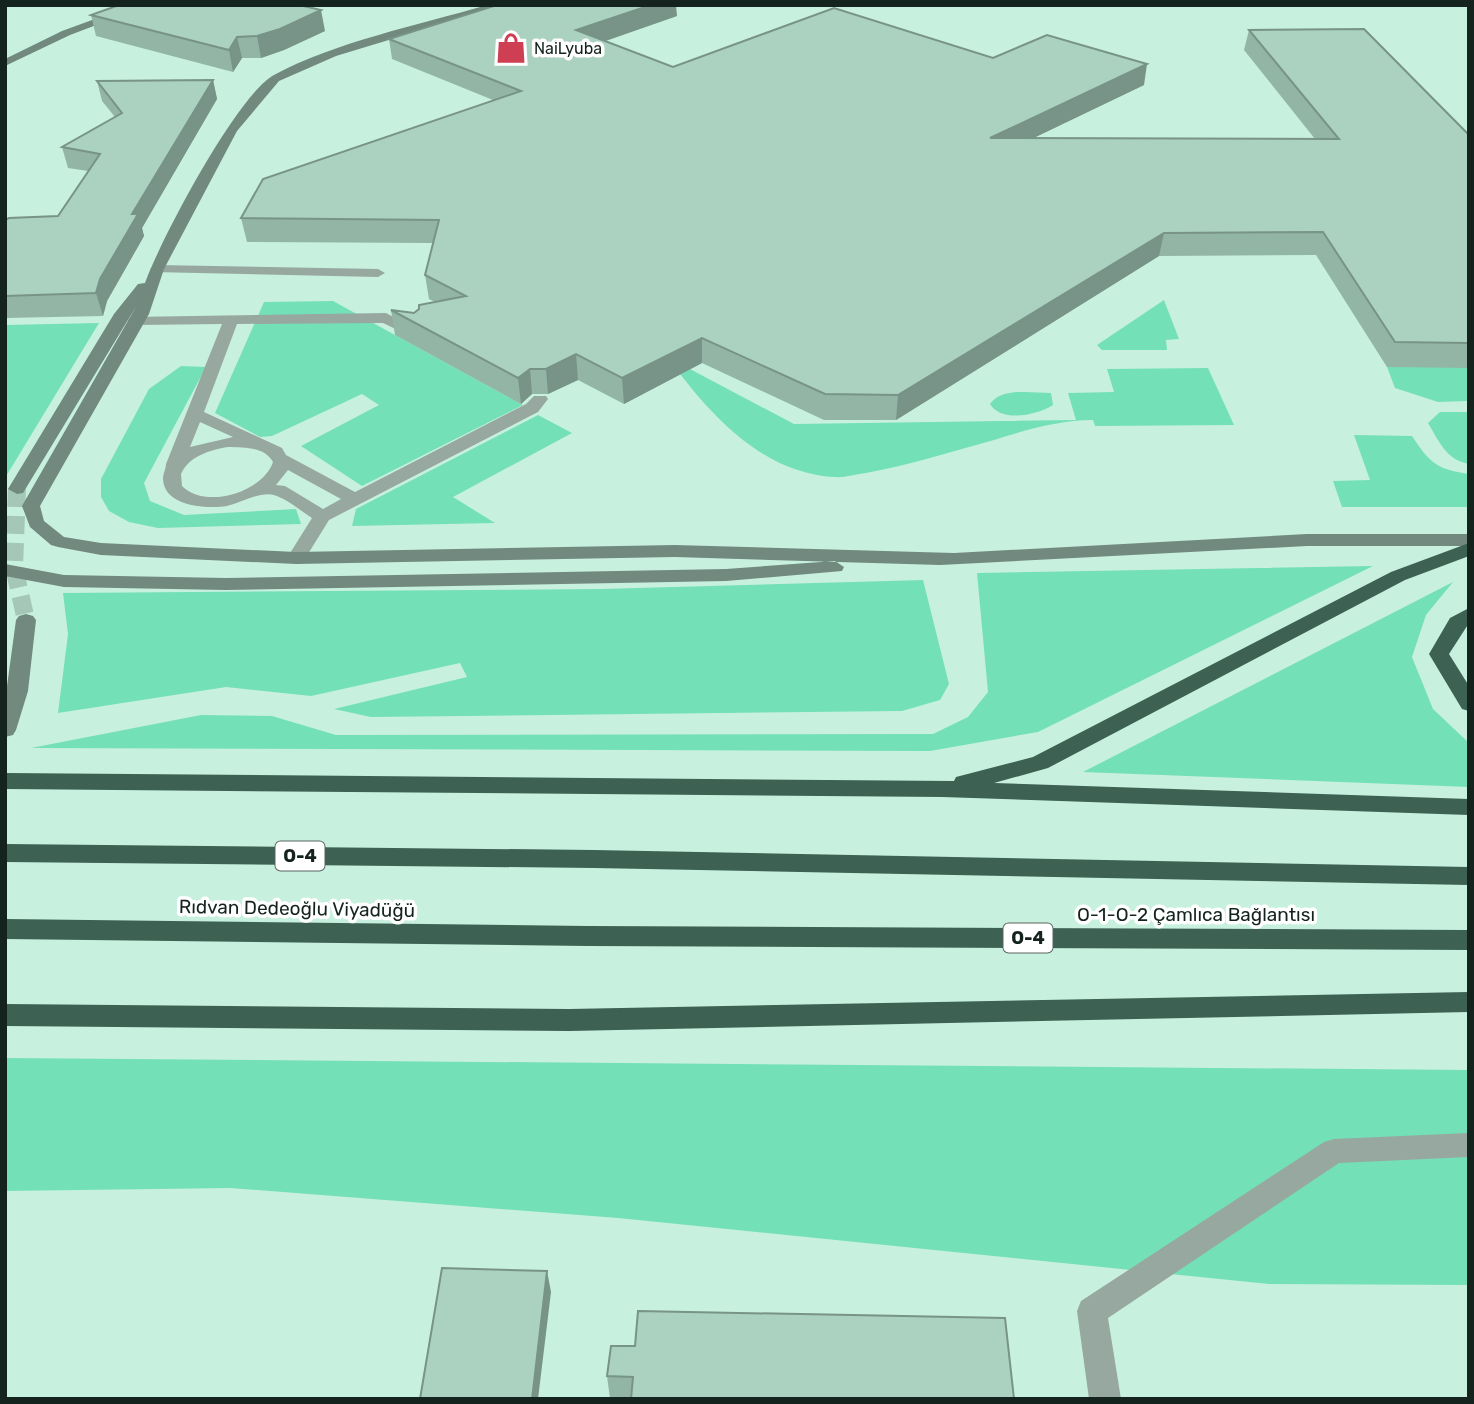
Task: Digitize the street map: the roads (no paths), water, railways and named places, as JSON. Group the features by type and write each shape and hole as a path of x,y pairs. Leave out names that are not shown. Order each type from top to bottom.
{"highway":[{"path":"942,789 1040,763 1398,576 1469,549"},
{"path":"1469,614 1457,622 1440,654 1469,704"},
{"path":"5,781 942,789 1469,807"},
{"name":"O-4","path":"5,853 594,859 1469,876"},
{"name":"Rıdvan Dedeoğlu Viyadüğü","path":"5,929 588,936"},
{"name":"O-1-O-2 Çamlıca Bağlantısı","path":"588,936 1469,940"},
{"path":"5,1015 569,1020 1469,1002"}],"main road":[{"path":"53,26 113,5"},
{"path":"5,63 66,33 144,5"},
{"path":"499,5 332,54 275,79 231,130 157,269 136,320 31,506 36,523 58,541 100,549 296,558 675,551 953,558"},
{"path":"17,489 122,314 157,269"},
{"path":"5,570 64,581 240,584 726,575 953,558 1307,540 1469,540"},
{"path":"5,730 10,721 21,668 26,620"}],"lane":[{"path":"157,269 378,273"},
{"path":"136,320 386,318 413,331"},
{"path":"231,319 173,470 170,479 173,488 195,500 229,500 262,489 275,480 281,469 281,459"},
{"path":"296,558 322,516 532,408 540,398"},
{"path":"195,414 275,450 281,459 355,499"},
{"path":"173,470 192,453 209,446 228,442 263,444"},
{"path":"262,489 279,490 322,516"},
{"path":"1105,1399 1092,1311 1335,1151 1469,1145"}],"tunnel":[{"path":"17,489 14,567 26,620"}],"place":[{"name":"NaiLyuba","path":"511,48"}]}
